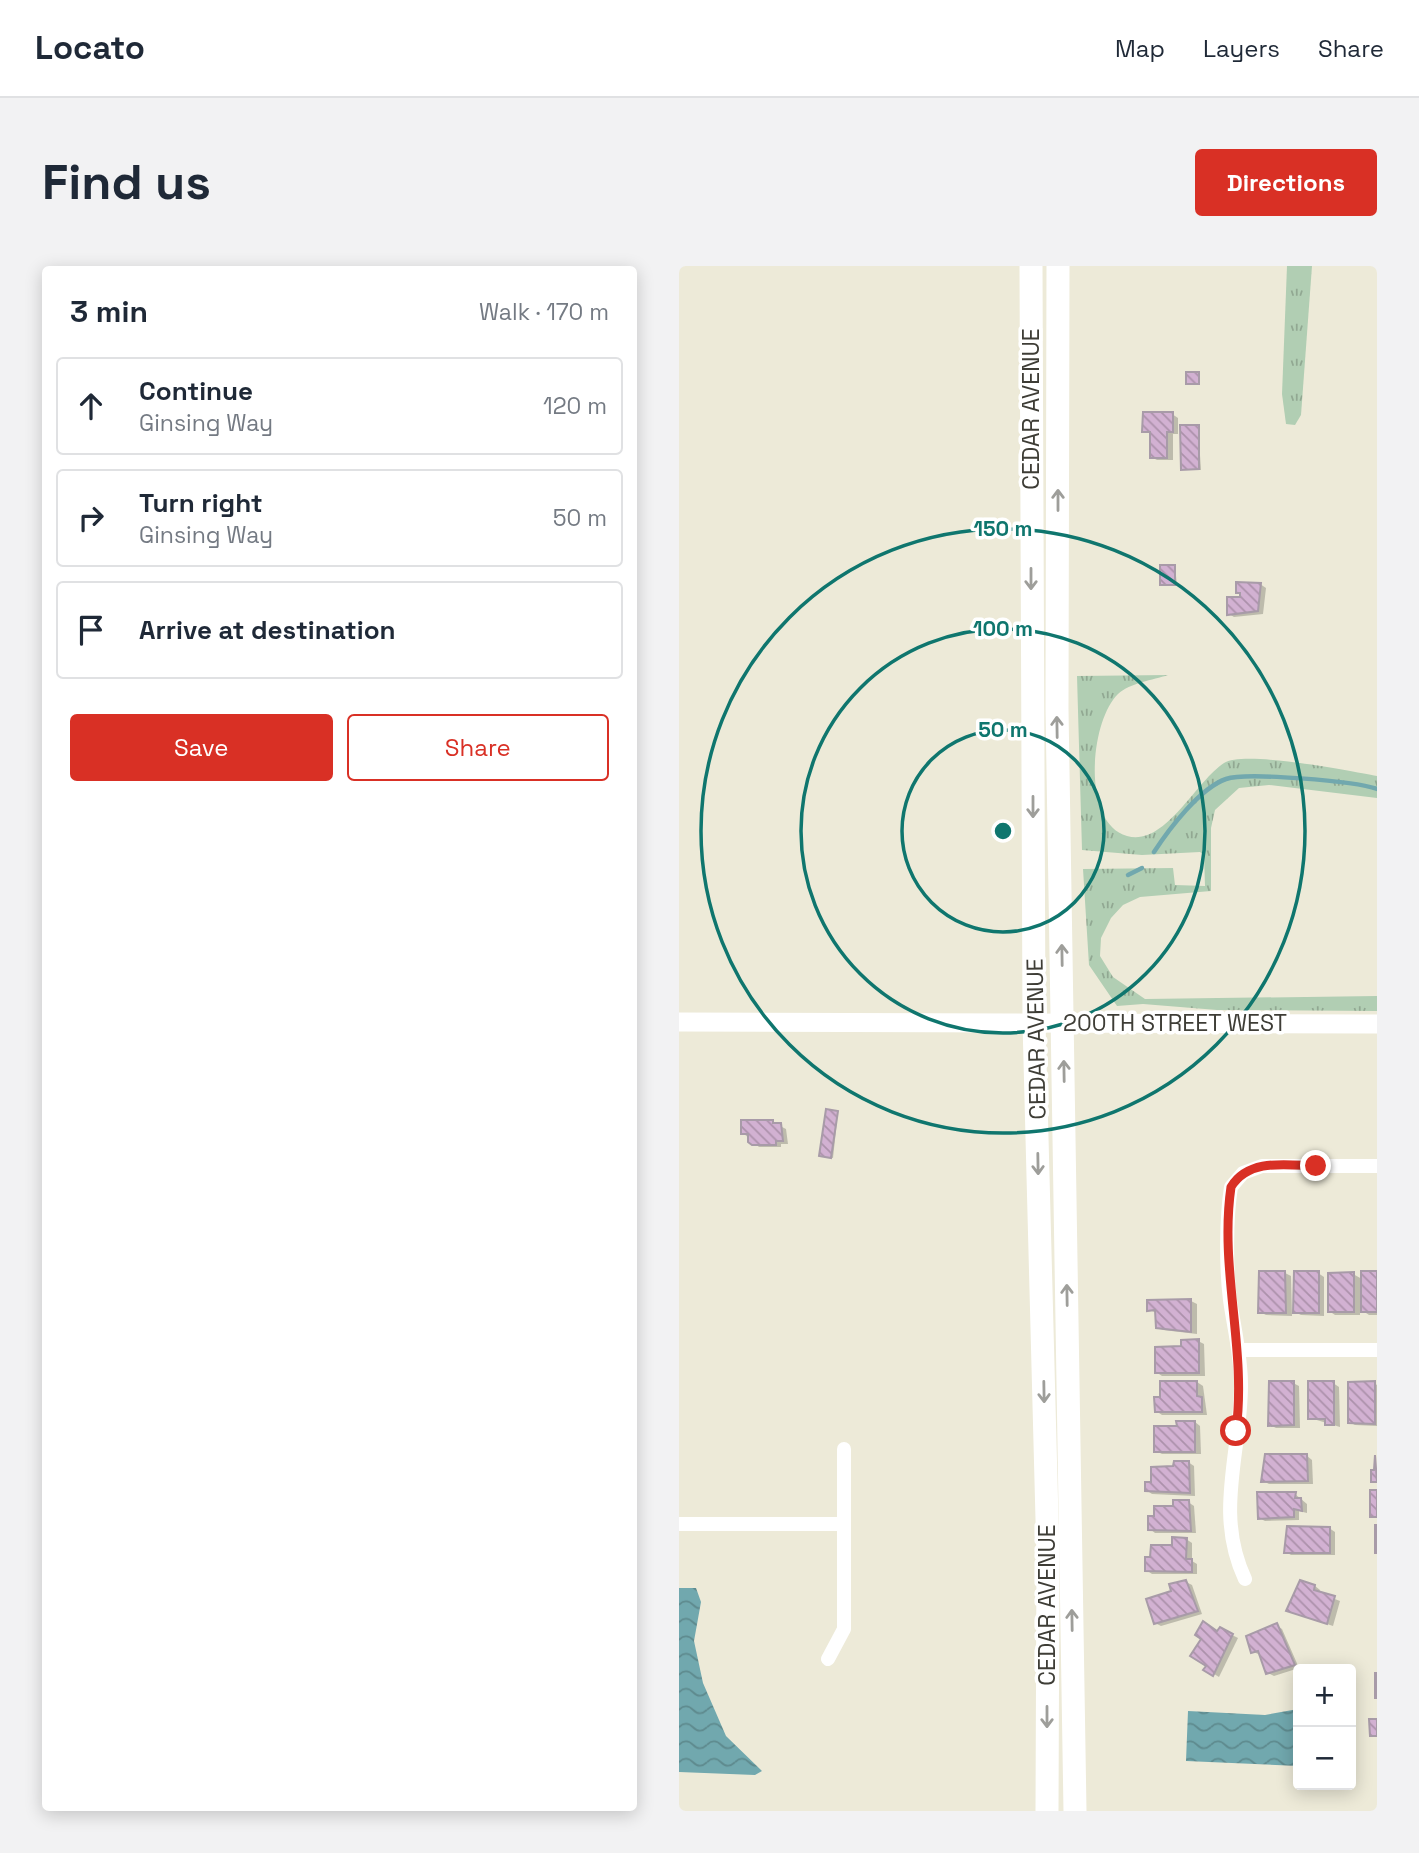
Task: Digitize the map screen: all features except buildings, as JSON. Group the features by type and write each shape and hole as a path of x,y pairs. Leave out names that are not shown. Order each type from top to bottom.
{"main road":[{"name":"CEDAR AVENUE","path":"1031,266 1034,1023 1048,1557 1047,1811"},
{"name":"CEDAR AVENUE","path":"1058,266 1057,709 1075,1811"}],"street":[{"name":"200TH STREET WEST","path":"679,1022 1377,1024"},
{"path":"1245,1579 1233,1554 1229,1520 1241,1387 1230,1283 1230,1197 1237,1178 1251,1169 1271,1165 1377,1166"},
{"path":"1239,1350 1377,1350"},
{"path":"828,1659 844,1629 844,1449"},
{"path":"679,1524 845,1524"}],"green space":[{"path":"1287,266 1312,266 1301,415 1295,425 1286,424 1282,394"},
{"path":"1168,675 1123,690 1108,707 1101,726 1096,747 1097,792 1102,812 1112,827 1127,836 1141,837 1167,823 1213,772 1224,763 1235,760 1274,760 1377,776 1377,798 1269,785 1239,788 1215,810 1211,828 1211,891 1140,897 1123,905 1111,918 1101,938 1100,956 1113,977 1145,999 1377,996 1377,1011 1217,1010 1143,1004 1117,1006 1089,965 1083,869 1173,868 1175,885 1205,886 1204,855 1200,852 1142,855 1082,850 1077,676"}],"water":[{"path":"679,1588 696,1588 701,1602 694,1641 703,1683 726,1736 762,1771 755,1775 679,1772"},
{"path":"1293,1710 1293,1766 1186,1761 1188,1711 1265,1715"}],"waterway":[{"path":"1154,852 1196,800 1226,779 1255,776 1301,778 1377,789"},
{"path":"1128,875 1142,868"}],"route":[{"path":"1236,1431 1241,1387 1239,1350 1230,1298 1231,1187 1243,1173 1262,1166 1316,1166"}]}
